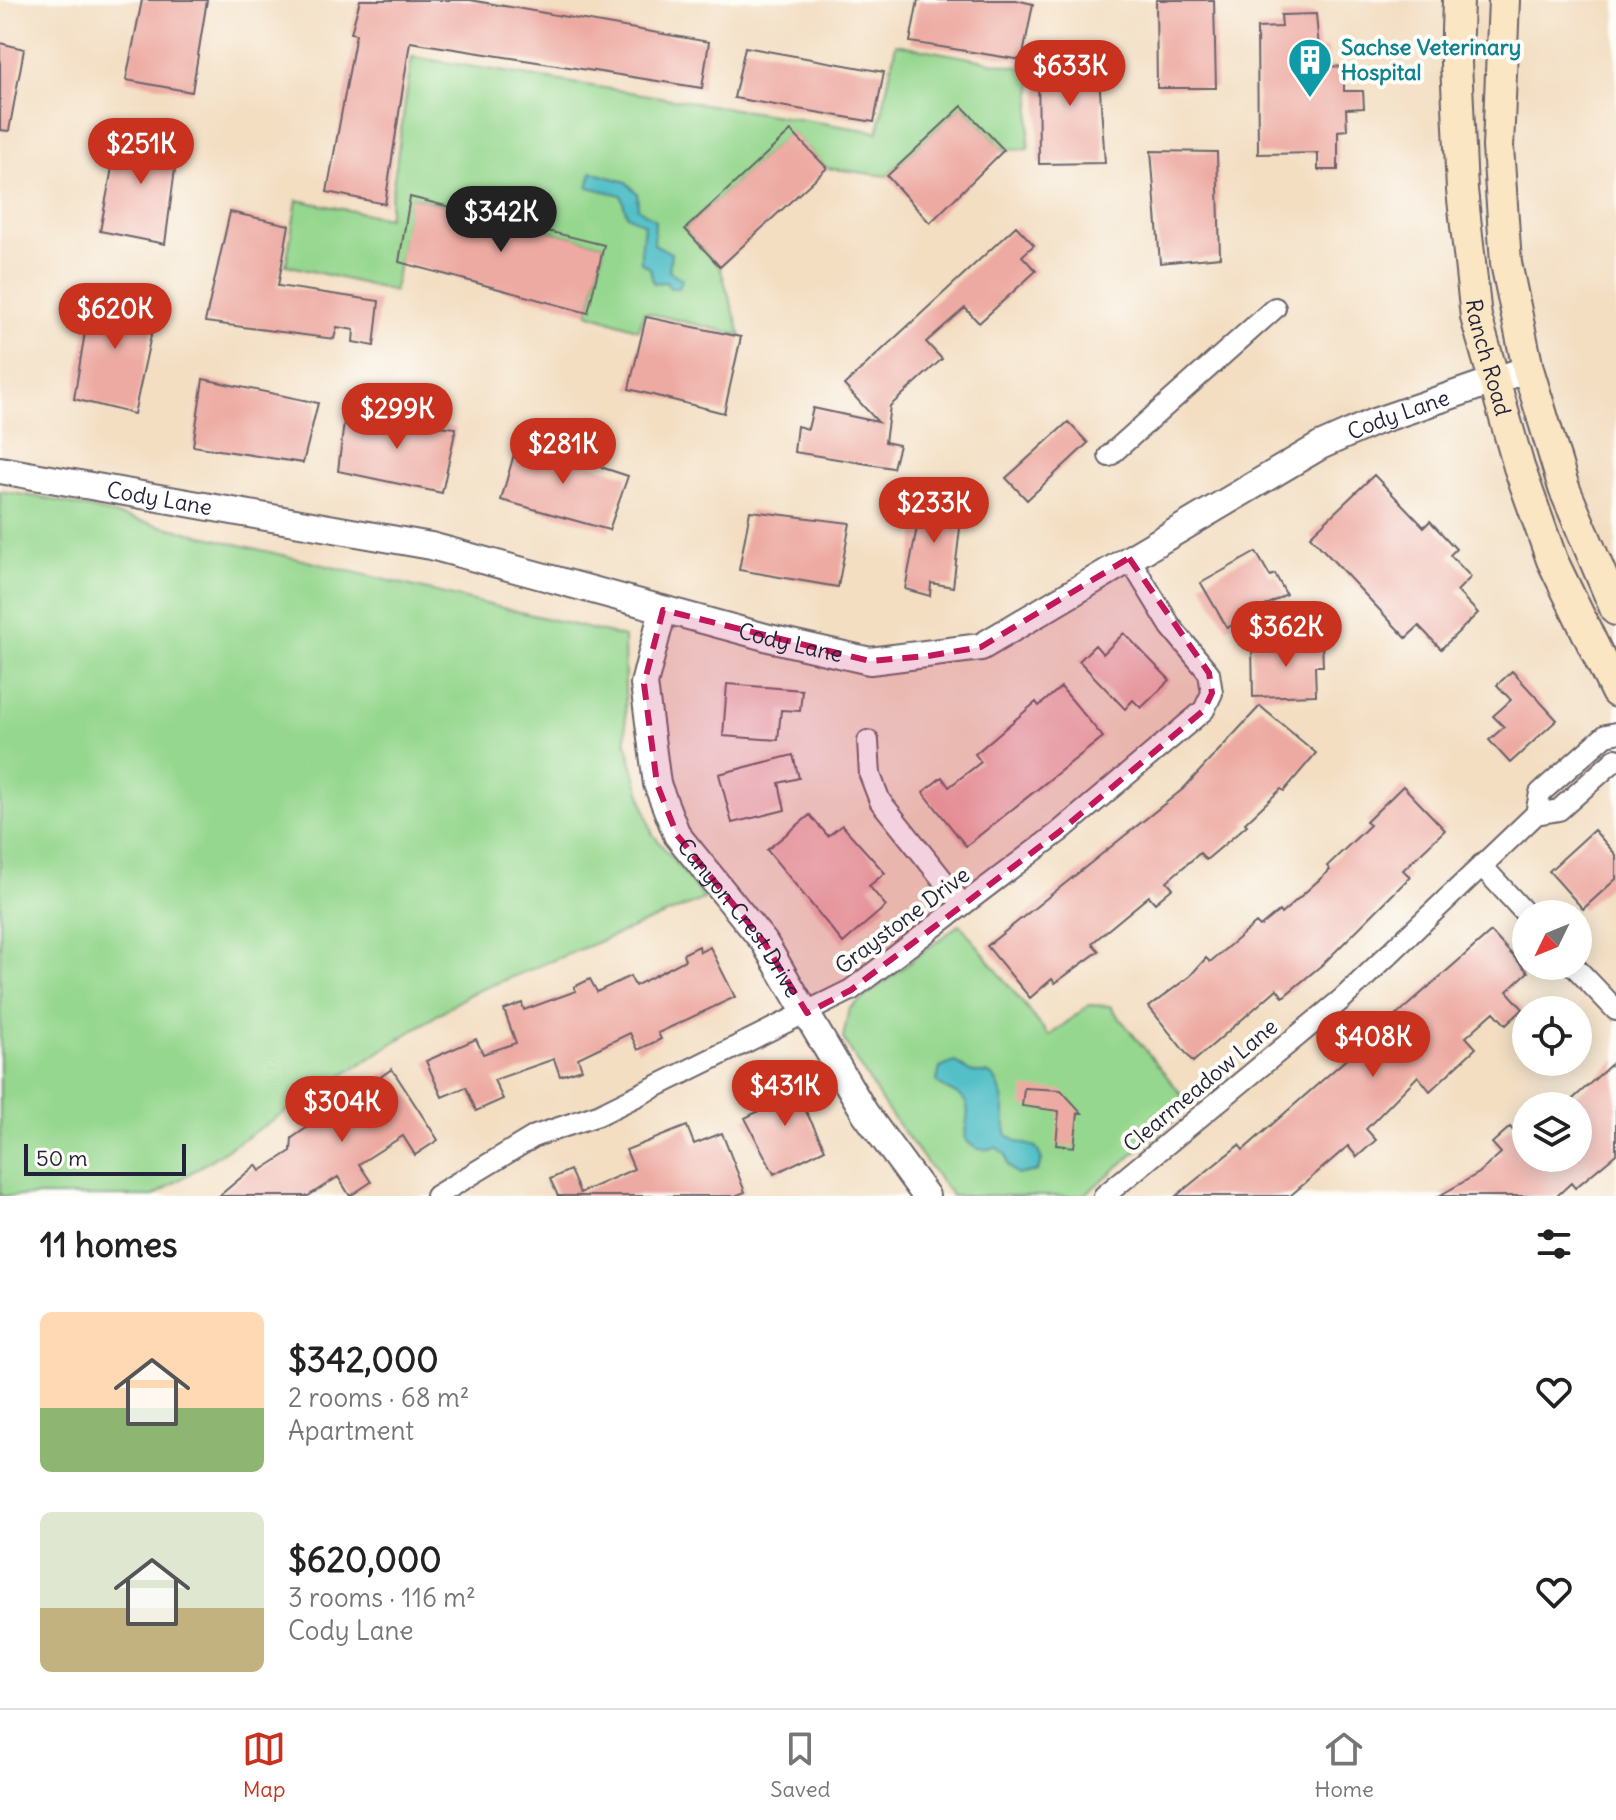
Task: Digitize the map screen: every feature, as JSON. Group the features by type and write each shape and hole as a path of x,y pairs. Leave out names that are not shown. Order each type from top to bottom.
{"main road":[{"name":"Ranch Road","path":"1458,0 1456,63 1462,190 1476,317 1494,384 1552,560 1616,692"},
{"name":"Ranch Road","path":"1504,0 1498,147 1506,263 1528,369 1564,488 1616,610"}],"street":[{"path":"1109,456 1275,308"},
{"name":"Cody Lane","path":"0,470 431,546 663,610 870,661 981,647 1320,446 1374,422 1494,384 1528,369"},
{"name":"Graystone Drive","path":"436,1196 535,1136 598,1115 851,990 1059,832 1204,710 1212,693 1209,673 1171,627 1129,558"},
{"name":"Canyon Crest Drive","path":"663,610 644,684 657,784 677,835 764,942 865,1113 926,1196"},
{"name":"Clearmeadow Lane","path":"1536,814 1540,793 1606,735 1616,733"},
{"path":"868,741 870,775 880,801 963,905"},
{"name":"Clearmeadow Lane","path":"1104,1196 1342,999 1536,814 1559,810 1616,759"},
{"path":"1481,865 1513,900"},
{"path":"1587,980 1616,1010"}],"highlighted area":[{"path":"1129,558 1209,673 1212,693 1204,710 1059,832 851,990 807,1013 764,942 677,835 657,784 644,684 663,610 870,661 928,656 981,647"}],"green space":[{"path":"896,44 1033,70 1028,149 1004,150 962,106 887,176 827,168 791,132 685,229 720,267 741,335 644,312 639,330 588,313 604,245 411,197 394,291 286,265 297,200 388,218 412,57 878,132"},
{"path":"0,491 49,499 624,637 626,742 652,833 704,899 470,994 154,1196 0,1196"},
{"path":"960,924 1049,1036 1089,1005 1110,1006 1191,1106 1083,1196 952,1196 885,1107 843,1038 849,1009"}],"water":[{"path":"592,172 626,182 637,193 638,208 655,220 654,244 671,253 669,271 682,279 679,288 670,288 666,282 653,283 650,268 641,263 644,224 627,215 621,195 588,187"},
{"path":"954,1062 970,1072 989,1074 994,1078 1003,1101 1006,1134 1017,1142 1036,1147 1042,1160 1037,1171 1017,1175 1008,1166 1006,1155 996,1147 980,1149 966,1140 968,1110 965,1101 937,1081 940,1068"}],"building":[{"path":"142,0 207,0 192,92 126,80"},
{"path":"360,0 470,0 709,42 702,88 410,42 385,204 327,192 356,34 351,33"},
{"path":"918,0 1016,0 1033,4 1022,60 910,42"},
{"path":"1156,0 1214,0 1216,88 1157,88"},
{"name":"Sachse Veterinary Hospital","path":"1316,14 1319,49 1328,48 1329,66 1344,67 1344,91 1363,91 1364,108 1346,109 1347,130 1338,131 1338,170 1318,170 1318,153 1258,154 1257,28 1282,27 1281,15"},
{"path":"0,43 24,49 9,131 0,130"},
{"path":"745,47 884,72 874,122 734,98"},
{"path":"1097,47 1105,163 1039,164 1038,55"},
{"path":"962,106 1004,150 930,223 887,176"},
{"path":"120,126 179,139 165,244 100,231"},
{"path":"791,131 827,168 720,267 685,229"},
{"path":"1151,151 1217,152 1220,257 1160,263"},
{"path":"410,197 604,245 588,313 399,262"},
{"path":"230,212 289,225 278,286 379,301 374,346 353,342 354,330 337,327 334,339 205,322"},
{"path":"1016,226 1034,245 1022,256 1036,271 979,323 965,308 926,342 942,359 890,406 885,442 899,445 893,468 794,452 797,426 808,429 813,408 878,422 844,385"},
{"path":"92,290 158,303 134,414 74,399"},
{"path":"646,317 741,337 724,413 629,389"},
{"path":"203,379 318,403 303,463 193,446"},
{"path":"345,414 456,428 442,493 338,471"},
{"path":"1068,422 1088,443 1027,500 1006,478"},
{"path":"518,440 628,476 609,530 501,500"},
{"path":"1374,475 1424,527 1430,521 1456,549 1450,555 1471,577 1457,591 1478,613 1441,649 1419,626 1406,638 1310,536"},
{"path":"924,491 947,496 946,508 962,511 953,587 931,583 930,596 905,589"},
{"path":"750,511 850,523 838,587 739,570"},
{"path":"1256,552 1270,576 1275,574 1286,594 1227,628 1201,583"},
{"path":"1124,633 1170,680 1141,708 1133,700 1125,709 1079,661 1095,645 1103,654"},
{"path":"1322,643 1323,666 1315,666 1316,695 1253,697 1252,645"},
{"path":"1512,671 1557,720 1510,763 1489,740 1504,727 1493,716 1511,700 1497,685"},
{"path":"727,684 802,690 800,711 781,710 778,740 723,736"},
{"path":"1061,687 1103,737 966,846 923,792 942,777 949,787 981,762 975,754 1036,702 1039,706"},
{"path":"1260,706 1316,753 1284,791 1281,789 1231,839 1206,860 1200,853 1167,881 1173,888 1155,903 1149,896 1092,943 1099,951 1055,983 1052,979 1030,998 987,946 1183,789"},
{"path":"793,755 799,778 779,783 785,810 732,823 719,774"},
{"path":"1403,786 1445,830 1403,870 1410,877 1323,964 1283,997 1277,989 1193,1062 1149,1007 1190,976 1206,958 1210,962 1256,923 1260,927 1279,911 1281,914 1330,870 1327,866 1370,825 1366,822"},
{"path":"810,815 828,836 842,825 885,873 869,886 886,906 843,943 767,850"},
{"path":"1594,830 1616,855 1616,879 1592,901 1575,900 1549,871"},
{"path":"1491,932 1512,955 1512,980 1519,980 1507,991 1512,997 1512,1019 1506,1025 1494,1012 1466,1037 1476,1048 1430,1091 1418,1076 1366,1129 1376,1140 1357,1157 1348,1146 1290,1196 1176,1196 1239,1145 1243,1150"},
{"path":"699,946 700,952 710,947 735,997 658,1033 661,1039 638,1050 630,1033 578,1058 582,1069 560,1076 554,1059 494,1080 503,1099 476,1111 466,1087 442,1097 426,1061 476,1039 483,1054 516,1043 504,1010 522,1003 524,1010 576,991 574,987 590,979 597,992 630,976 635,986 685,960 683,954"},
{"path":"1616,1060 1616,1154 1575,1188 1571,1183 1557,1196 1439,1196 1479,1173 1501,1153 1492,1143 1510,1127 1512,1172 1592,1172 1592,1092 1581,1092"},
{"path":"392,1069 438,1140 415,1155 403,1136 359,1164 371,1182 350,1196 338,1177 308,1196 219,1196 256,1165 260,1171 291,1151 292,1138"},
{"path":"788,1076 825,1149 774,1174 745,1118 775,1103 766,1087"},
{"path":"1024,1088 1061,1090 1082,1113 1078,1113 1074,1147 1056,1145 1059,1111 1022,1106"},
{"path":"687,1126 694,1144 722,1133 745,1192 735,1196 558,1196 550,1179 570,1170 580,1193 634,1169 626,1150"}],"place":[{"name":"Sachse Veterinary Hospital","path":"1310,99"}]}
